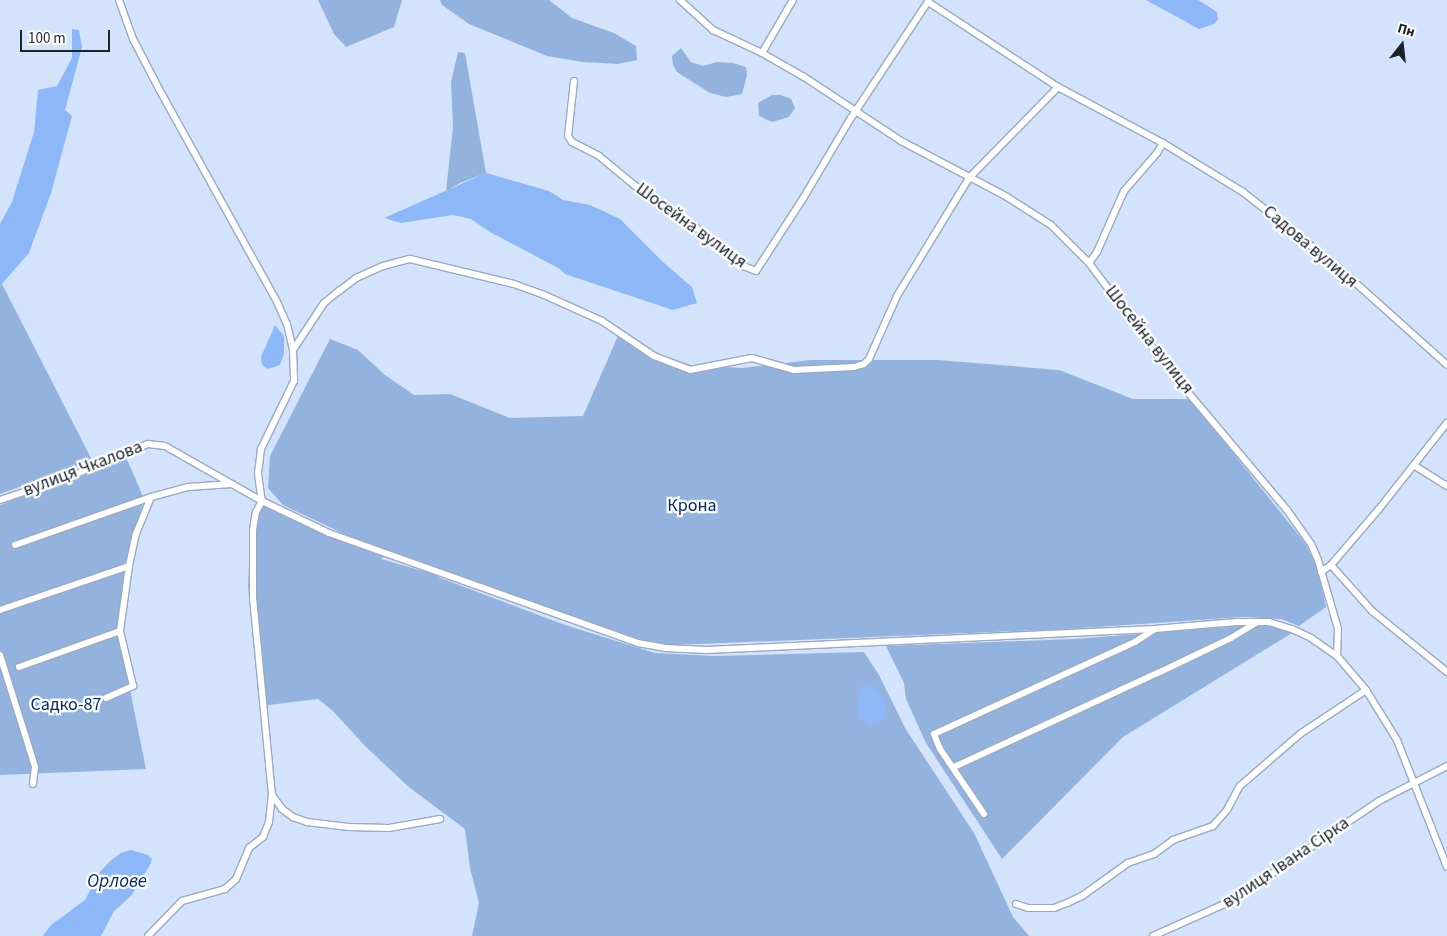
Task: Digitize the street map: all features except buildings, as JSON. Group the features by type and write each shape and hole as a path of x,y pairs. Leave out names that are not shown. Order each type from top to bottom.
{"street":[{"path":"119,0 133,39 159,89 277,302 287,324 293,350 294,381 261,449 258,474 262,501 256,512 253,530 252,599 272,795 269,822 263,837 249,848 236,879 225,889 182,901 148,936"},
{"name":"Шосейна вулиця","path":"680,0 713,30 762,53 856,111 900,141 1006,197 1051,226 1089,264 1170,371 1288,510 1311,544 1338,629 1337,656"},
{"path":"762,53 793,0"},
{"name":"Шосейна вулиця","path":"574,81 568,136 572,142 599,156 634,185 693,225 743,266 756,271 856,111 928,1"},
{"name":"Садова вулиця","path":"928,1 1058,87 1163,143 1243,192 1339,268 1447,365"},
{"path":"293,350 324,303 339,291 356,278 383,266 410,259 514,284 602,321 654,356 690,370 752,358 794,370 864,364 869,359 897,296 969,178 1058,87"},
{"path":"1089,264 1097,252 1124,191 1157,153 1163,143"},
{"path":"1321,572 1331,565 1416,466 1447,423"},
{"name":"вулиця Чкалова","path":"0,500 69,477 148,444 172,450 262,501 329,533 638,643 665,648 707,650 1269,622 1292,629 1311,638 1337,656 1366,690 1397,740 1415,782"},
{"path":"1416,466 1447,486"},
{"path":"15,545 151,497 188,487 233,484"},
{"path":"106,698 133,686 120,631 128,566 136,534 151,497"},
{"path":"1331,565 1372,611 1447,672"},
{"path":"0,610 128,566"},
{"path":"954,768 1177,664 1231,638 1258,622"},
{"path":"984,814 940,749 934,734 1135,642 1155,629"},
{"path":"19,667 120,631"},
{"path":"0,655 35,767 33,784"},
{"path":"1016,904 1028,908 1054,908 1067,903 1082,896 1128,863 1154,854 1173,840 1213,826 1227,810 1240,786 1300,734 1366,690"},
{"name":"вулиця Івана Сірка","path":"1153,936 1233,900 1379,801 1447,766"},
{"path":"1415,782 1447,866"},
{"path":"272,795 282,809 293,817 307,822 349,827 389,828 440,819"}],"green space":[{"path":"318,0 402,0 394,27 346,47 334,34"},
{"path":"440,0 549,0 572,18 614,33 636,46 637,60 618,64 583,62 547,56 469,24 442,5"},
{"path":"681,48 691,62 703,66 717,62 733,63 746,67 747,75 742,94 726,97 710,93 677,72 673,65 672,56"},
{"path":"458,52 465,53 486,173 460,183 446,191 453,127 451,82"},
{"path":"772,95 781,95 791,99 795,108 789,117 772,122 759,116 758,103"},
{"path":"2,284 92,460 0,494 0,286"},
{"name":"Крона","path":"621,329 659,354 691,365 742,368 811,360 938,360 1059,370 1133,399 1190,399 1305,543 1318,568 1326,607 1299,626 1281,619 1243,617 1067,629 673,645 648,642 359,541 283,505 268,488 270,456 330,339 358,350 385,375 414,395 450,394 510,418 583,416"},
{"name":"Садко-87","path":"126,457 144,499 128,558 118,630 146,769 0,775 0,505"},
{"path":"263,504 351,545 385,556 381,559 440,576 438,577 565,625 655,653 716,656 864,652 879,675 905,728 974,833 1013,917 1029,936 472,936 479,903 470,868 465,829 410,788 365,746 333,711 318,699 260,706 248,587 251,514"},
{"path":"1267,624 1292,633 1123,737 1002,859 926,743 906,699 904,683 886,646 1074,639"}],"water":[{"path":"1146,0 1198,0 1217,12 1218,19 1214,24 1199,29"},
{"path":"72,29 79,30 82,47 65,110 72,116 51,193 29,253 0,286 0,224 12,202 34,132 38,90 57,86 72,58"},
{"path":"486,173 549,191 563,200 590,205 620,219 663,262 692,287 697,303 673,310 565,274 560,269 490,232 471,219 453,215 401,223 384,218"},
{"path":"275,325 284,336 284,354 280,365 268,369 262,365 261,357"},
{"path":"871,683 885,701 885,719 870,727 857,717 860,687"},
{"name":"Орлове","path":"131,850 148,855 152,859 150,865 131,896 114,911 101,936 43,936 51,925 85,900 100,872 111,860 121,853"}]}
